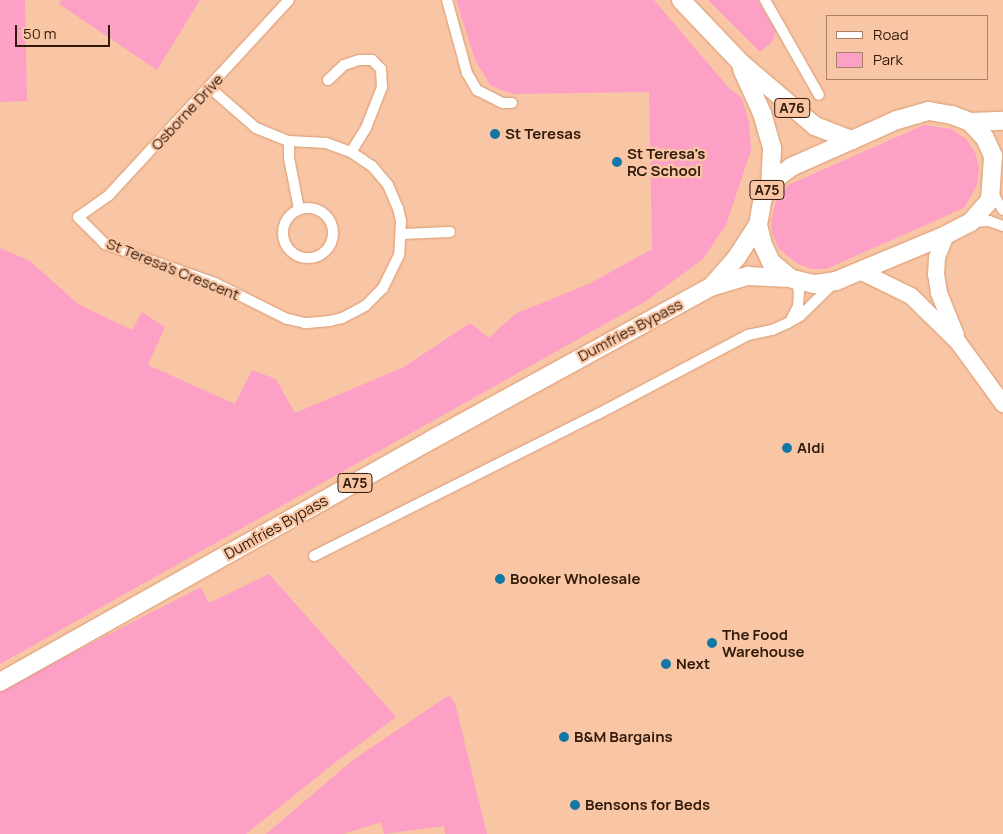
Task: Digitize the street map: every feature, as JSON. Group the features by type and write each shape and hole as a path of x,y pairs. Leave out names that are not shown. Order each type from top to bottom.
{"highway":[{"name":"A76","path":"681,0 740,62 814,126 852,140"},
{"name":"A76","path":"740,62 762,113 772,149 770,183"},
{"name":"A75","path":"930,111 952,114 970,122 985,138 993,156 990,200 971,222 862,272 836,281 814,284 793,279 772,262 763,245 758,225 763,198 770,183 791,167 852,140 897,120 930,111"},
{"name":"A75","path":"970,122 1003,122"},
{"name":"A75","path":"991,183 1003,156"},
{"name":"Dumfries Bypass","path":"711,287 737,257 758,225"},
{"name":"Dumfries Bypass","path":"0,682 431,440 711,287 748,276 793,279"}],"main road":[{"path":"946,235 937,257 936,274 939,293 958,342"},
{"path":"862,272 911,296 958,342 1003,404"}],"street":[{"name":"Osborne Drive","path":"78,217 109,195 210,88 289,0"},
{"path":"446,0 467,73 477,90 503,103 512,103"},
{"path":"765,0 819,95"},
{"path":"328,80 344,65 359,60 372,60 381,69 382,87 366,128 351,152"},
{"name":"St Teresa's Crescent","path":"78,217 106,244 215,283 287,319 305,323 324,322 342,318 365,306 390,277 395,266 402,234 398,208 388,185 372,166 351,152 326,143 289,141 256,128 210,88"},
{"path":"289,141 289,158 299,209"},
{"path":"991,183 1003,210"},
{"path":"315,208 328,218 332,225 333,232 328,248 316,257 298,257 285,245 283,228 286,220 299,209 315,208"},
{"path":"971,222 989,221 1003,226"},
{"path":"402,234 450,232"},
{"path":"788,323 798,306 799,292 793,279"},
{"path":"314,556 598,414 740,339 772,330 788,323 800,316 836,281"}],"green space":[{"path":"0,0 25,0 27,101 0,102"},
{"path":"61,0 200,0 157,70 59,4"},
{"path":"456,0 654,0 729,88 742,98 749,122 751,150 726,225 703,259 646,301 0,664 0,248 30,261 78,304 132,330 142,312 165,327 148,365 235,404 252,370 276,379 295,413 404,367 470,323 489,338 515,314 591,283 652,249 649,92 512,94 491,86 475,60"},
{"path":"708,0 757,0 776,30 772,42 760,52"},
{"path":"924,125 952,129 966,139 975,152 979,168 977,185 964,208 826,269 812,269 798,264 779,249 772,233 771,220 776,201 788,185"},
{"path":"269,574 396,717 337,761 246,834 0,834 0,690 201,587 209,603"},
{"path":"449,695 455,703 487,834 445,834 444,826 384,834 381,822 343,834 266,834 353,760"}],"place":[{"name":"St Teresas","path":"495,134"},
{"name":"St Teresa's RC School","path":"617,162"},
{"name":"Aldi","path":"787,448"},
{"name":"Booker Wholesale","path":"500,579"},
{"name":"The Food Warehouse","path":"712,643"},
{"name":"Next","path":"666,664"},
{"name":"B&M Bargains","path":"564,737"},
{"name":"Bensons for Beds","path":"575,805"}]}
